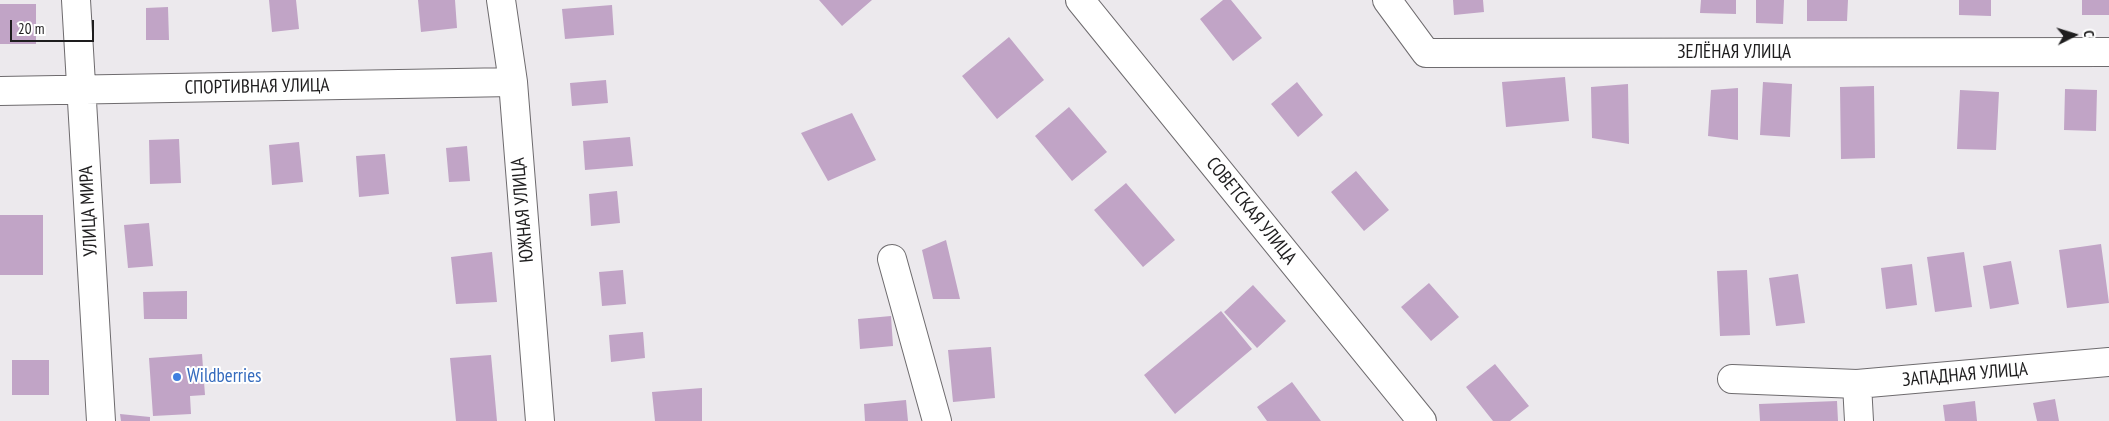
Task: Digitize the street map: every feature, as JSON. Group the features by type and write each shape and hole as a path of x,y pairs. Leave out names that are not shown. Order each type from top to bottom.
{"street":[{"name":"УЛИЦА МИРА","path":"76,0 101,421"},
{"name":"ЮЖНАЯ УЛИЦА","path":"501,0 513,82 540,421"},
{"name":"СОВЕТСКАЯ УЛИЦА","path":"1080,0 1422,421"},
{"name":"ЗЕЛЁНАЯ УЛИЦА","path":"1387,0 1426,53 2109,52"},
{"name":"СПОРТИВНАЯ УЛИЦА","path":"0,91 513,82"},
{"path":"892,259 937,421"},
{"name":"ЗАПАДНАЯ УЛИЦА","path":"1732,379 1857,384 2109,362"},
{"path":"1857,384 1859,421"}],"building":[{"path":"269,0 296,0 299,29 272,32"},
{"path":"418,0 455,0 457,28 421,32"},
{"path":"819,0 872,0 842,26"},
{"path":"1223,0 1231,0 1262,38 1233,61 1200,19"},
{"path":"1453,0 1483,0 1484,12 1454,15"},
{"path":"1701,0 1736,0 1736,14 1700,13"},
{"path":"1756,0 1784,0 1783,24 1756,23"},
{"path":"1807,0 1848,0 1847,21 1807,21"},
{"path":"1959,0 1991,0 1991,16 1959,15"},
{"path":"2082,0 2109,0 2109,15 2082,15"},
{"path":"0,4 36,4 36,44 0,44"},
{"path":"612,5 614,35 565,39 562,9"},
{"path":"168,7 169,40 146,40 146,8"},
{"path":"1009,37 1044,80 997,119 962,76"},
{"path":"1565,77 1569,121 1506,127 1502,82"},
{"path":"606,80 608,103 572,106 570,83"},
{"path":"1297,82 1323,115 1298,137 1271,104"},
{"path":"1763,82 1792,84 1790,137 1760,135"},
{"path":"1628,84 1629,144 1592,138 1591,87"},
{"path":"1874,86 1875,158 1841,159 1840,87"},
{"path":"1738,88 1738,140 1708,136 1711,90"},
{"path":"2065,89 2097,90 2096,131 2064,130"},
{"path":"1960,90 1999,92 1996,150 1957,149"},
{"path":"1069,107 1107,152 1072,181 1035,136"},
{"path":"852,113 876,160 828,181 801,133"},
{"path":"630,137 633,166 585,170 583,141"},
{"path":"179,139 181,183 150,184 149,140"},
{"path":"299,142 303,182 272,185 269,145"},
{"path":"467,146 470,181 449,182 446,148"},
{"path":"385,154 389,194 359,197 356,156"},
{"path":"1356,171 1389,210 1364,231 1331,192"},
{"path":"1126,183 1175,240 1143,267 1094,210"},
{"path":"617,191 620,223 591,226 589,194"},
{"path":"0,215 43,215 43,275 0,275"},
{"path":"149,223 153,266 128,268 124,225"},
{"path":"946,240 960,299 933,299 922,250"},
{"path":"2101,244 2109,303 2067,308 2059,250"},
{"path":"492,252 497,302 456,304 451,257"},
{"path":"1964,252 1972,307 1935,312 1927,257"},
{"path":"2011,261 2019,304 1990,309 1983,266"},
{"path":"1912,264 1917,305 1886,309 1881,268"},
{"path":"623,270 626,304 602,306 599,272"},
{"path":"1747,270 1750,335 1720,336 1717,271"},
{"path":"1798,274 1805,323 1776,326 1769,278"},
{"path":"1429,283 1459,317 1431,341 1401,307"},
{"path":"1253,285 1286,321 1257,348 1224,312"},
{"path":"187,291 187,319 144,319 143,292"},
{"path":"1221,311 1252,349 1175,414 1144,375"},
{"path":"891,316 893,346 860,349 858,319"},
{"path":"643,332 645,358 611,362 609,335"},
{"path":"991,347 995,398 953,402 948,350"},
{"name":"Wildberries","path":"202,354 205,395 190,396 191,414 153,416 149,358"},
{"path":"491,355 497,421 456,421 450,358"},
{"path":"12,360 49,360 49,395 12,395"},
{"path":"1495,364 1529,406 1510,421 1493,421 1466,387"},
{"path":"1292,382 1321,421 1267,421 1257,407"},
{"path":"702,388 702,421 655,421 652,392"},
{"path":"2055,399 2059,421 2037,421 2033,403"},
{"path":"906,400 908,421 865,421 864,404"},
{"path":"1837,401 1838,421 1760,421 1759,404"},
{"path":"1975,401 1977,421 1945,421 1943,405"},
{"path":"120,414 150,417 150,421 121,421"}],"place":[{"name":"Wildberries","path":"177,377"}]}
